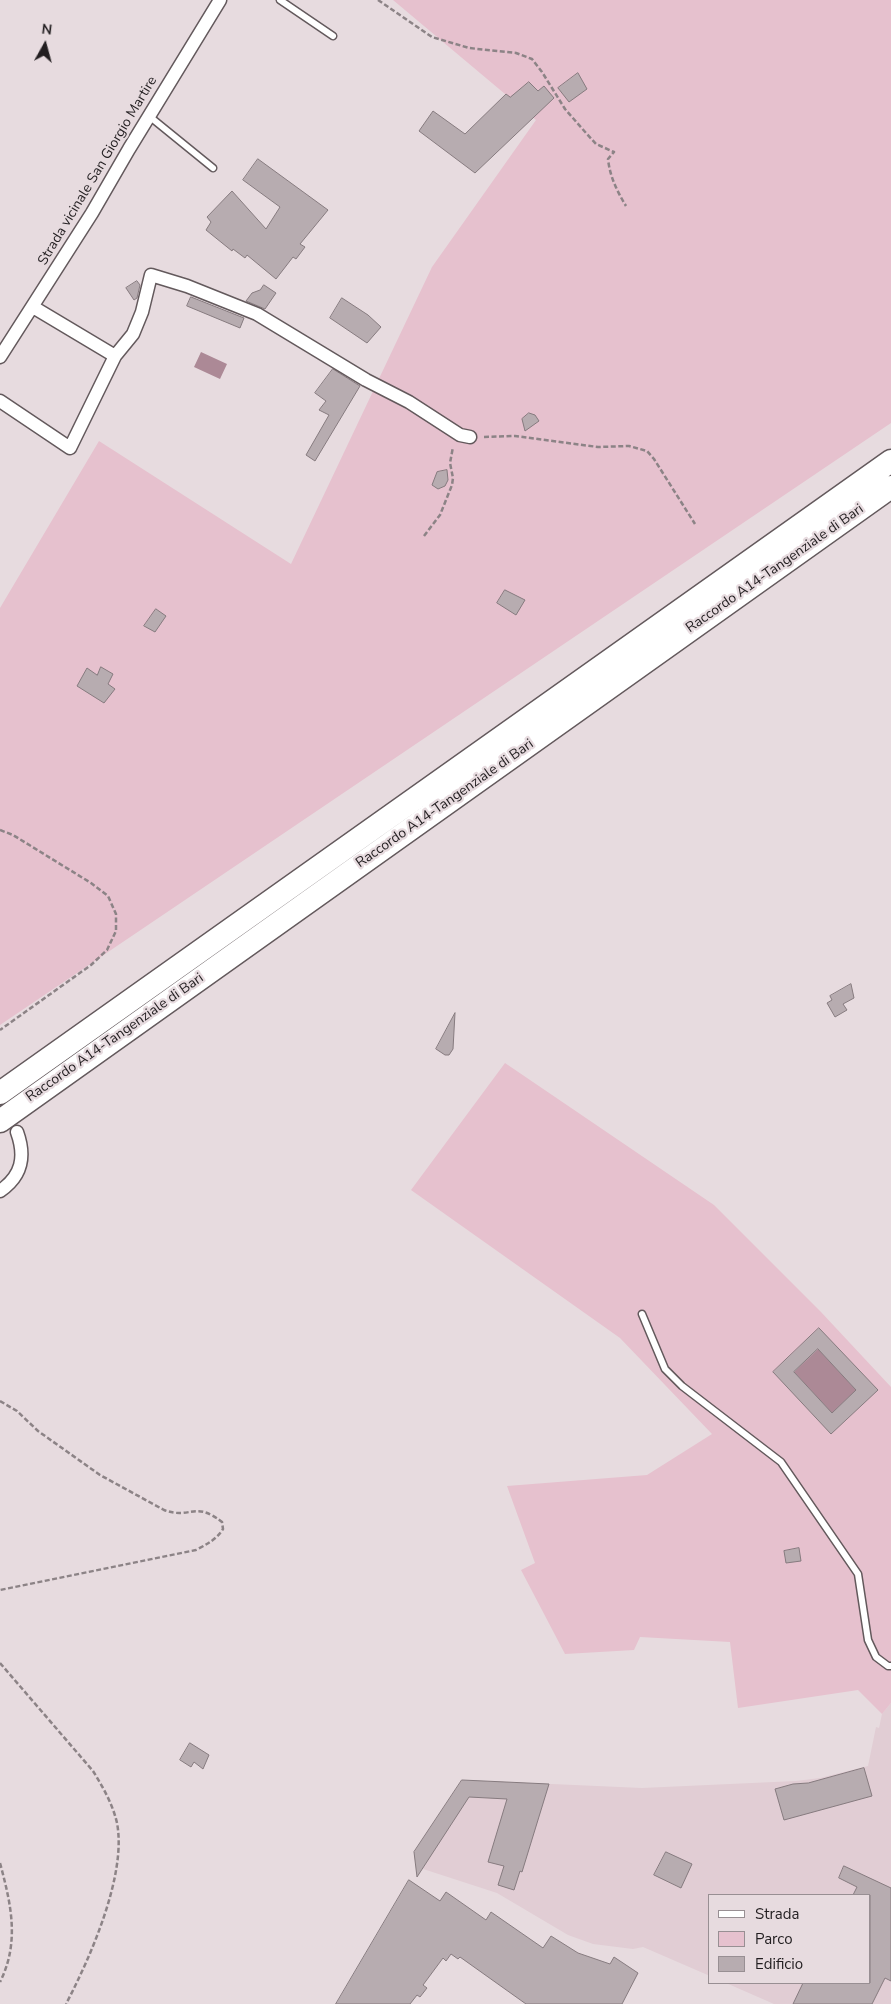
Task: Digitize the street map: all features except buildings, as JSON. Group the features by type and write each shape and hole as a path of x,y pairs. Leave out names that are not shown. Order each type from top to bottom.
{"highway":[{"name":"Raccordo A14-Tangenziale di Bari","path":"0,1093 891,461"},
{"name":"Raccordo A14-Tangenziale di Bari","path":"8,1126 891,487"}],"street":[{"name":"Strada vicinale San Giorgio Martire","path":"0,357 92,213 220,0"},
{"path":"0,401 70,448 115,356 133,334 138,324 151,275 187,286 257,314 366,380 409,402 465,436"},
{"path":"33,307 115,356"},
{"path":"0,1191 11,1184 19,1169 22,1155 8,1126"}],"lane":[{"path":"280,0 333,36"},
{"path":"149,116 213,168"},
{"path":"642,1314 665,1369 682,1386 780,1462 858,1574 868,1640 876,1657 888,1666 891,1666"}],"path":[{"path":"378,0 432,37 469,48 516,53 532,59 565,109 586,133 596,144 614,152 608,160 609,169 616,190 626,206"},
{"path":"424,536 440,515 452,485 453,478 450,463 454,446 465,436 515,436 598,446 642,448 648,451 654,459 695,524"},
{"path":"0,830 91,882 108,896 116,914 116,931 102,955 91,965 0,1030"},
{"path":"0,1401 17,1411 38,1431 100,1475 164,1510 175,1514 203,1510 222,1522 223,1529 210,1543 196,1550 0,1590"},
{"path":"0,1663 93,1772 103,1788 116,1822 119,1840 118,1860 112,1889 76,1984 66,2004"},
{"path":"0,1863 13,1918 12,1946 5,1972 0,1982"}],"shaded area":[{"path":"201,352 227,364 220,379 194,367"},
{"path":"818,1349 856,1390 832,1413 794,1372"},
{"path":"891,1703 891,2004 774,2004 728,1984 871,1984 871,1894 708,1894 708,1975 643,1947 633,1949 593,1944 568,1935 497,1893 420,1868 415,1862 414,1852 462,1780 642,1788 796,1781 820,1778 868,1766 876,1727 879,1728 882,1714"}],"green space":[{"path":"393,0 891,0 891,423 0,1025 0,608 99,441 291,564 432,267 536,120"},
{"path":"505,1063 714,1205 821,1312 891,1387 891,1703 882,1714 858,1690 738,1708 730,1642 640,1637 634,1650 565,1654 521,1570 535,1563 507,1486 647,1475 712,1434 620,1338 411,1190"}]}
